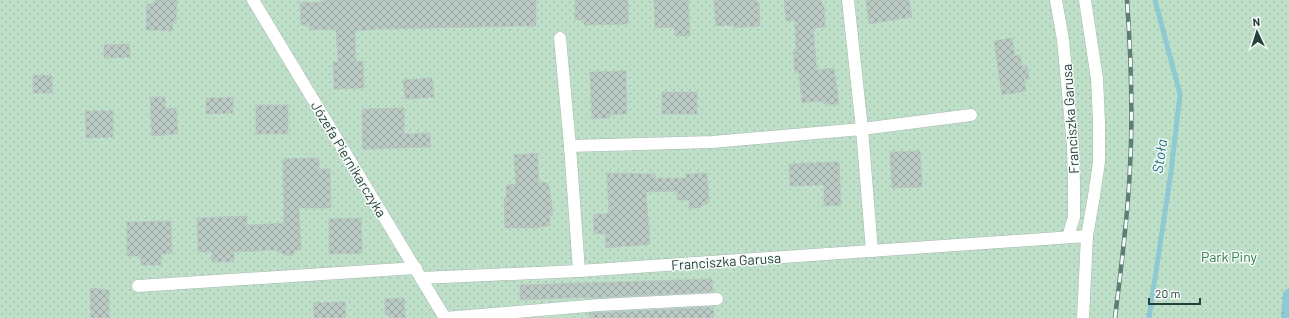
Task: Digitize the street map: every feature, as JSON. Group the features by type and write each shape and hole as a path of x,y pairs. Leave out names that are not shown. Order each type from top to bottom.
{"street":[{"name":"Józefa Piernikarczyka","path":"253,0 445,318"},
{"path":"848,0 862,129 872,251"},
{"name":"Franciszka Garusa","path":"1056,0 1063,40 1073,154 1074,217 1068,237"},
{"path":"1083,318 1087,236 1099,162 1100,122 1097,79 1085,0"},
{"path":"560,38 579,271"},
{"path":"570,146 712,142 862,129 971,115"},
{"name":"Franciszka Garusa","path":"138,286 419,273 579,271 1087,236"},
{"path":"445,318 599,305 718,299"}],"green space":[{"name":"Park Piny","path":"0,0 1289,0 1289,318 0,318"}],"water":[{"path":"1289,288 1289,318 1281,318 1283,292"}],"building":[{"path":"154,0 177,0 176,23 173,23 172,31 146,30 147,4 154,4"},
{"path":"321,0 536,0 536,26 379,29 355,31 356,61 363,61 364,88 334,89 333,62 338,62 336,29 309,30 309,25 301,25 300,3 321,2"},
{"path":"575,0 628,0 628,24 584,25 584,20 575,20"},
{"path":"654,0 688,0 690,36 675,36 674,27 655,28"},
{"path":"714,0 756,0 756,2 759,2 760,26 734,28 733,25 716,26"},
{"path":"784,0 822,0 822,5 824,5 825,27 813,28 817,70 834,68 839,104 827,105 820,101 802,103 799,72 795,72 793,52 796,52 795,20 786,21"},
{"path":"866,0 909,0 912,17 869,24"},
{"path":"1012,38 1015,56 1020,55 1022,66 1027,66 1029,79 1024,79 1026,91 1002,95 994,41"},
{"path":"129,44 130,57 104,58 104,45"},
{"path":"626,71 627,114 610,115 610,118 592,119 590,72"},
{"path":"33,75 52,76 52,93 33,93"},
{"path":"432,78 434,97 405,99 403,80"},
{"path":"662,92 697,92 697,114 662,114"},
{"path":"150,97 165,97 165,109 176,108 178,134 152,136"},
{"path":"233,97 233,113 206,114 206,98"},
{"path":"256,105 288,105 288,134 256,134"},
{"path":"404,108 404,134 430,133 431,147 363,149 362,109"},
{"path":"85,111 113,111 113,137 86,138"},
{"path":"920,151 922,187 892,188 890,152"},
{"path":"537,153 539,182 548,183 550,192 553,214 550,217 550,226 537,228 505,228 504,198 506,198 506,185 516,184 514,155"},
{"path":"319,158 319,169 330,169 331,208 299,208 301,250 294,250 294,255 285,255 276,250 234,252 234,262 212,262 212,252 198,252 197,218 247,216 247,225 284,223 283,159"},
{"path":"839,162 841,205 824,206 824,185 790,186 789,164"},
{"path":"607,173 655,174 655,178 686,178 686,174 707,173 709,202 699,208 689,208 689,200 677,200 677,191 646,192 650,244 606,248 605,233 594,234 593,215 609,213"},
{"path":"361,218 362,253 329,254 329,219"},
{"path":"171,221 172,253 161,254 161,265 141,265 140,256 127,256 127,222"},
{"path":"712,279 713,292 520,300 520,285"},
{"path":"90,288 109,290 109,318 91,318"},
{"path":"404,298 405,318 389,318 389,315 385,315 385,299"},
{"path":"345,302 346,318 314,318 313,303"},
{"path":"713,307 714,318 589,318 589,313"}],"waterway":[{"name":"Stoła","path":"1149,318 1171,172 1180,94 1155,0"}],"railway":[{"path":"1115,318 1126,224 1131,146 1130,42 1127,0"}]}
